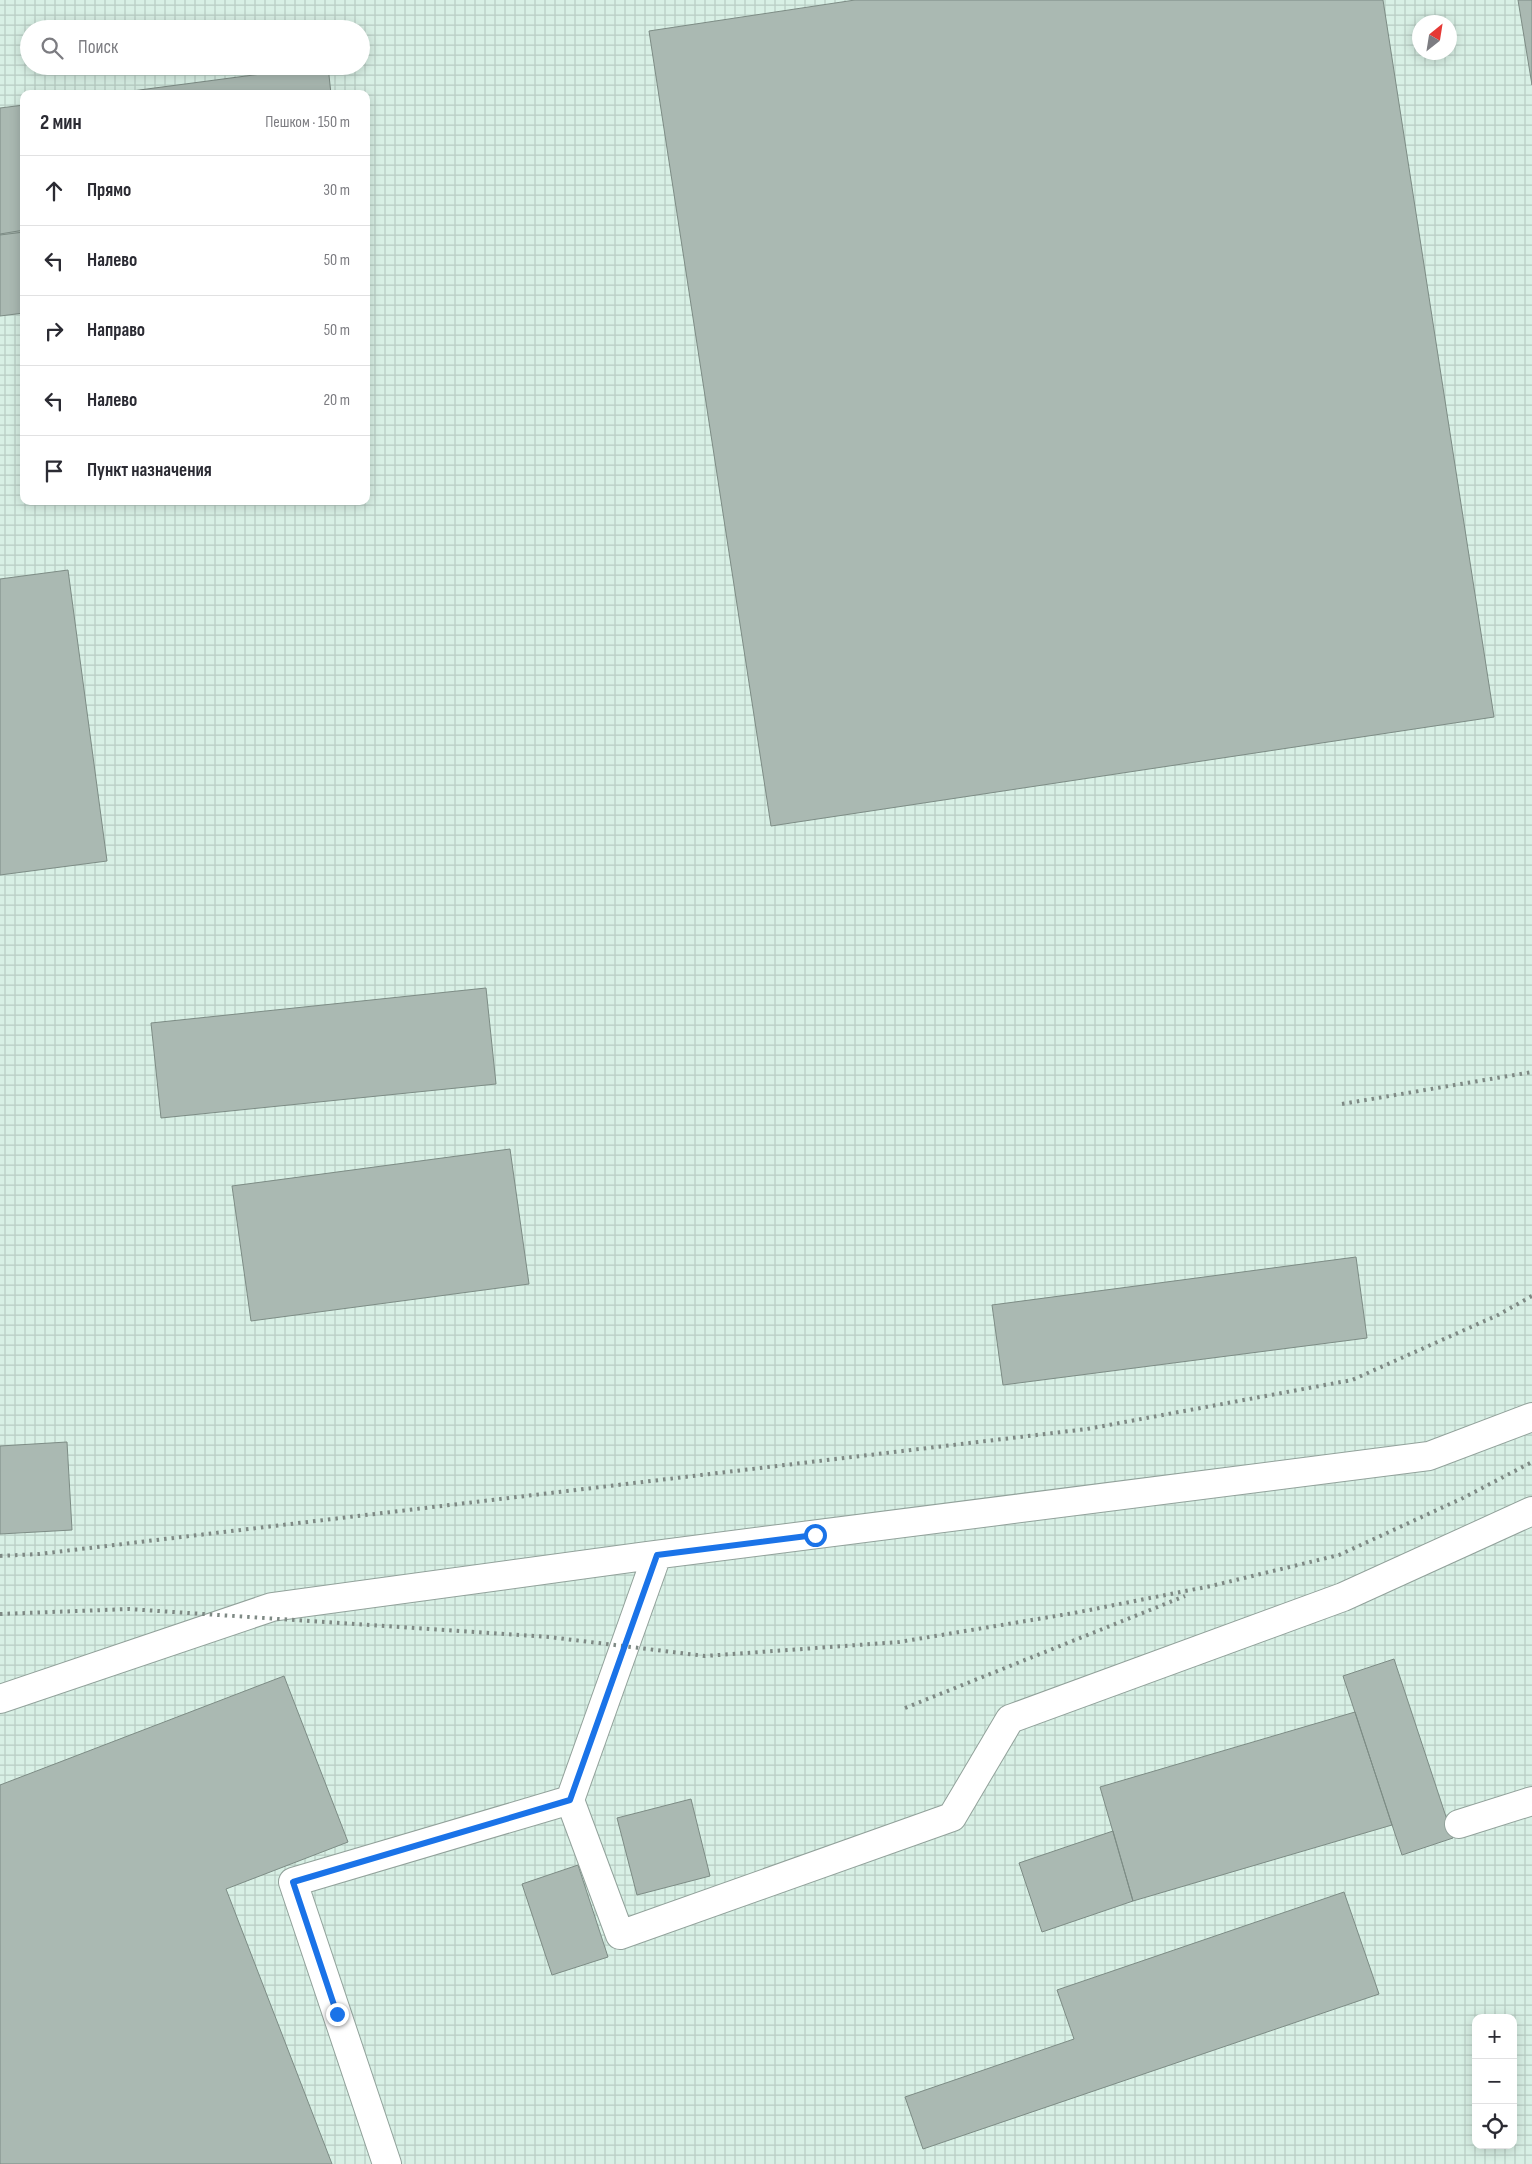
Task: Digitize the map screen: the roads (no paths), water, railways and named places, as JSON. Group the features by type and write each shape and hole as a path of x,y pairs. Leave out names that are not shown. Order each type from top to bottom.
{"lane":[{"path":"0,1699 272,1607 657,1555 1429,1456 1532,1417"},
{"path":"657,1555 570,1800 620,1935 952,1817 1010,1718 1343,1597 1532,1511"},
{"path":"387,2164 293,1882 570,1800"},
{"path":"1460,1824 1532,1801"}],"railway":[{"path":"1342,1104 1532,1072"},
{"path":"0,1556 39,1554 1087,1429 1352,1380 1498,1315 1532,1296"},
{"path":"0,1614 129,1609 549,1637 705,1656 899,1642 1074,1613 1211,1586 1339,1555 1463,1498 1532,1462"},
{"path":"905,1708 1185,1596"}]}
